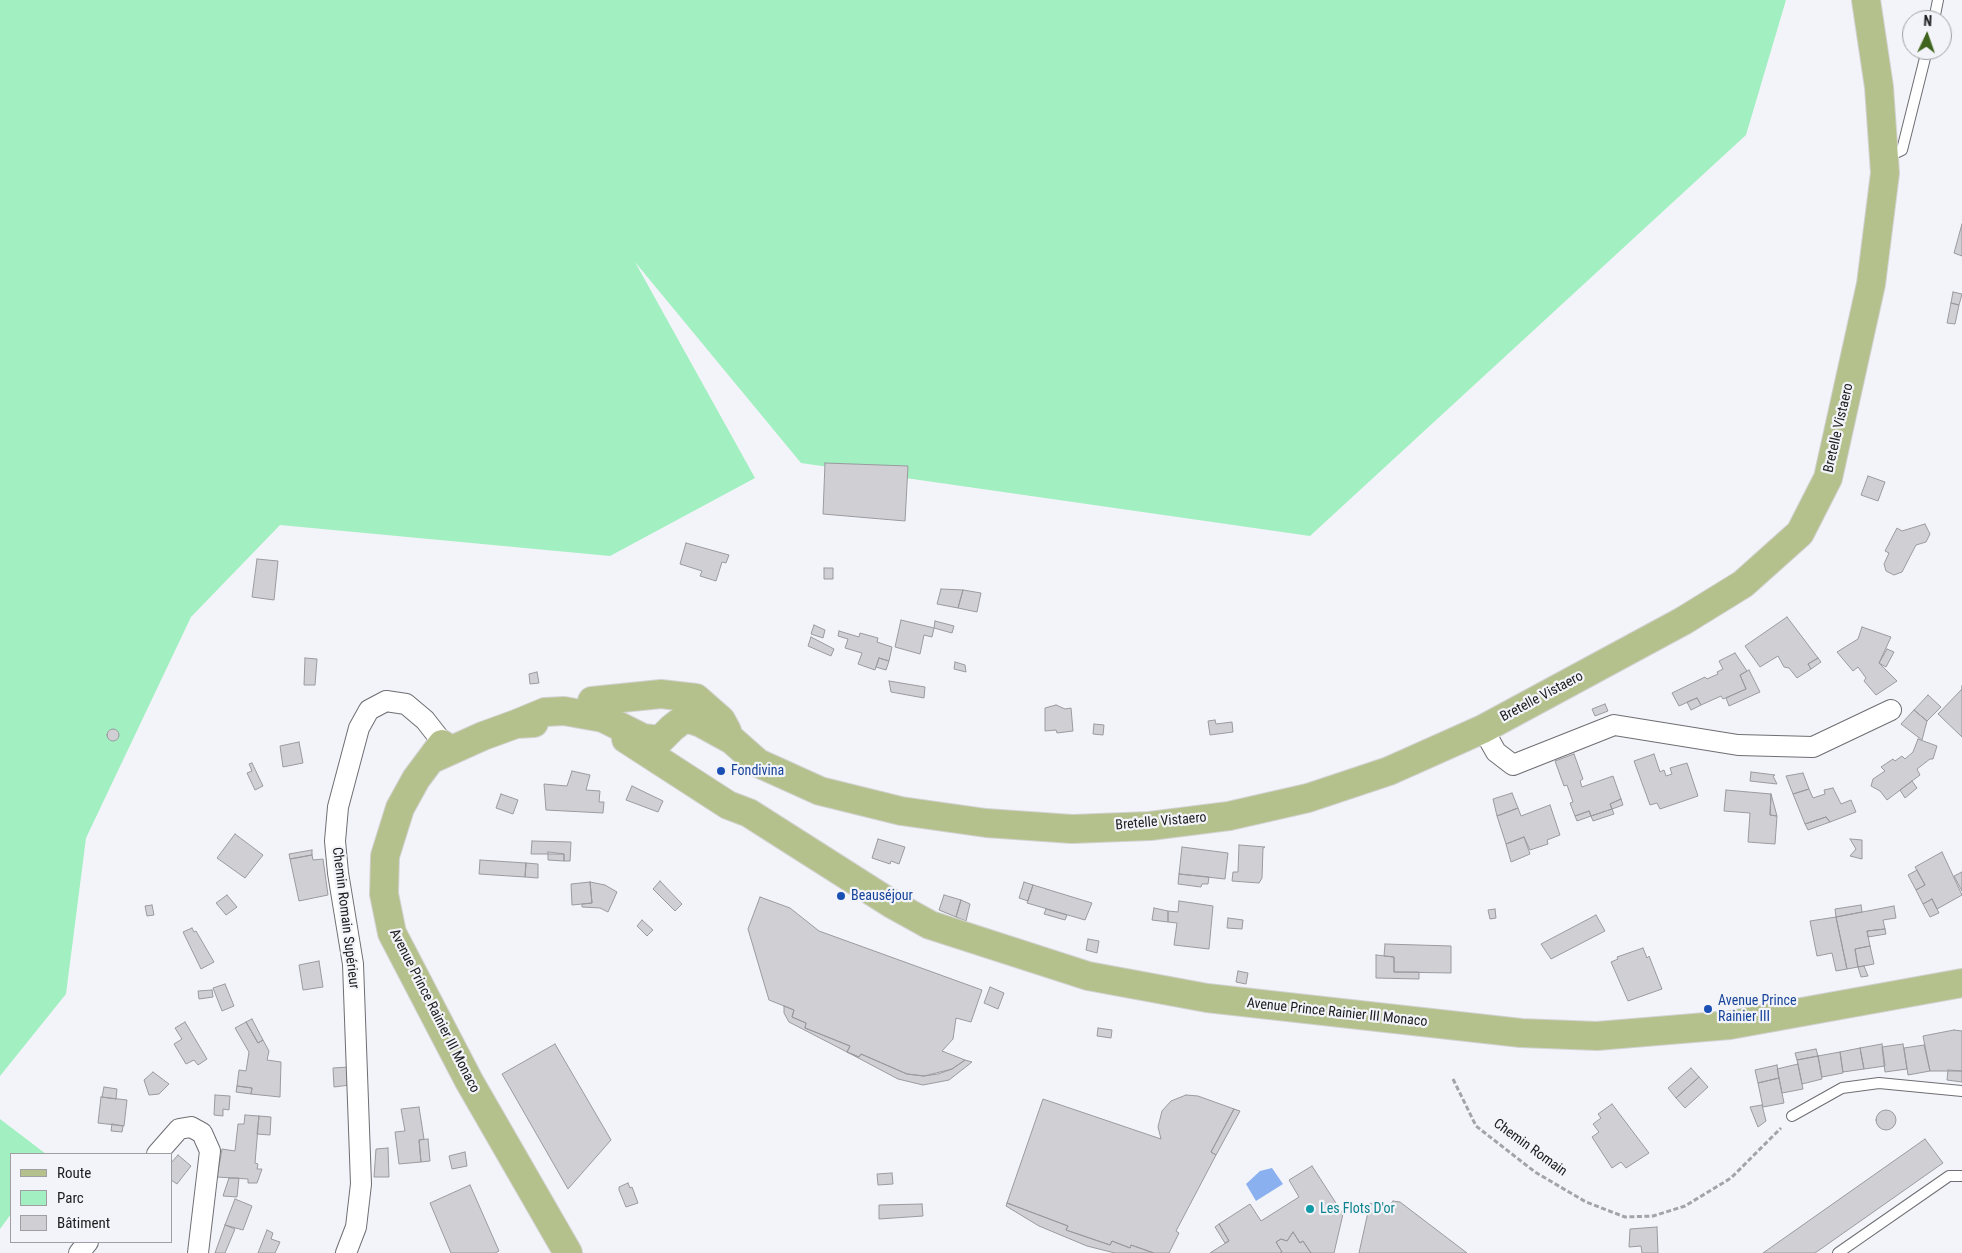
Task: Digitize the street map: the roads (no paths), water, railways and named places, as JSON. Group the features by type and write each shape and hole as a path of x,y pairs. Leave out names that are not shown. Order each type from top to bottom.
{"main road":[{"name":"Bretelle Vistaero","path":"644,737 672,728 681,721 689,719 732,740 758,763 820,791 901,811 986,823 1072,829 1160,824 1228,816 1308,798 1389,771 1483,728 1682,620 1743,584 1800,533 1828,478 1870,284 1885,173 1879,87 1866,0"},
{"name":"Bretelle Vistaero","path":"592,701 661,694 696,698 722,720 732,740"},
{"path":"644,737 661,694"},
{"name":"Avenue Prince Rainier III Monaco","path":"568,1253 469,1081 394,938 384,894 385,856 400,808 416,779 466,726 523,707 550,702 592,701 615,710 644,737 734,794 749,812 884,899 930,925 1088,976 1207,998 1521,1033 1596,1036 1730,1025 1962,982"},
{"name":"Avenue Prince Rainier III Monaco","path":"442,751 516,724 565,720 597,727 623,737 644,737"}],"street":[{"name":"Chemin Romain Supérieur","path":"346,1253 356,1227 361,1184 353,964 338,873 335,841 338,808 359,728 369,710 386,701 406,704 424,720 442,751"},
{"path":"1483,728 1496,752 1513,765 1614,725 1738,745 1813,746 1891,710"},
{"path":"158,1153 179,1129 190,1127 202,1133 210,1151 198,1253"},
{"path":"79,1253 87,1243"}],"lane":[{"path":"1884,159 1902,150 1924,60"},
{"path":"1792,1116 1842,1088 1879,1083 1962,1092"},
{"path":"1838,1253 1949,1176 1962,1176"}],"water":[{"path":"1272,1168 1283,1184 1256,1201 1246,1184 1260,1171"}],"place":[{"name":"Fondivina","path":"721,771"},
{"name":"Beauséjour","path":"841,896"},
{"name":"Avenue Prince Rainier III","path":"1708,1009"},
{"name":"Les Flots D'or","path":"1310,1209"}]}
